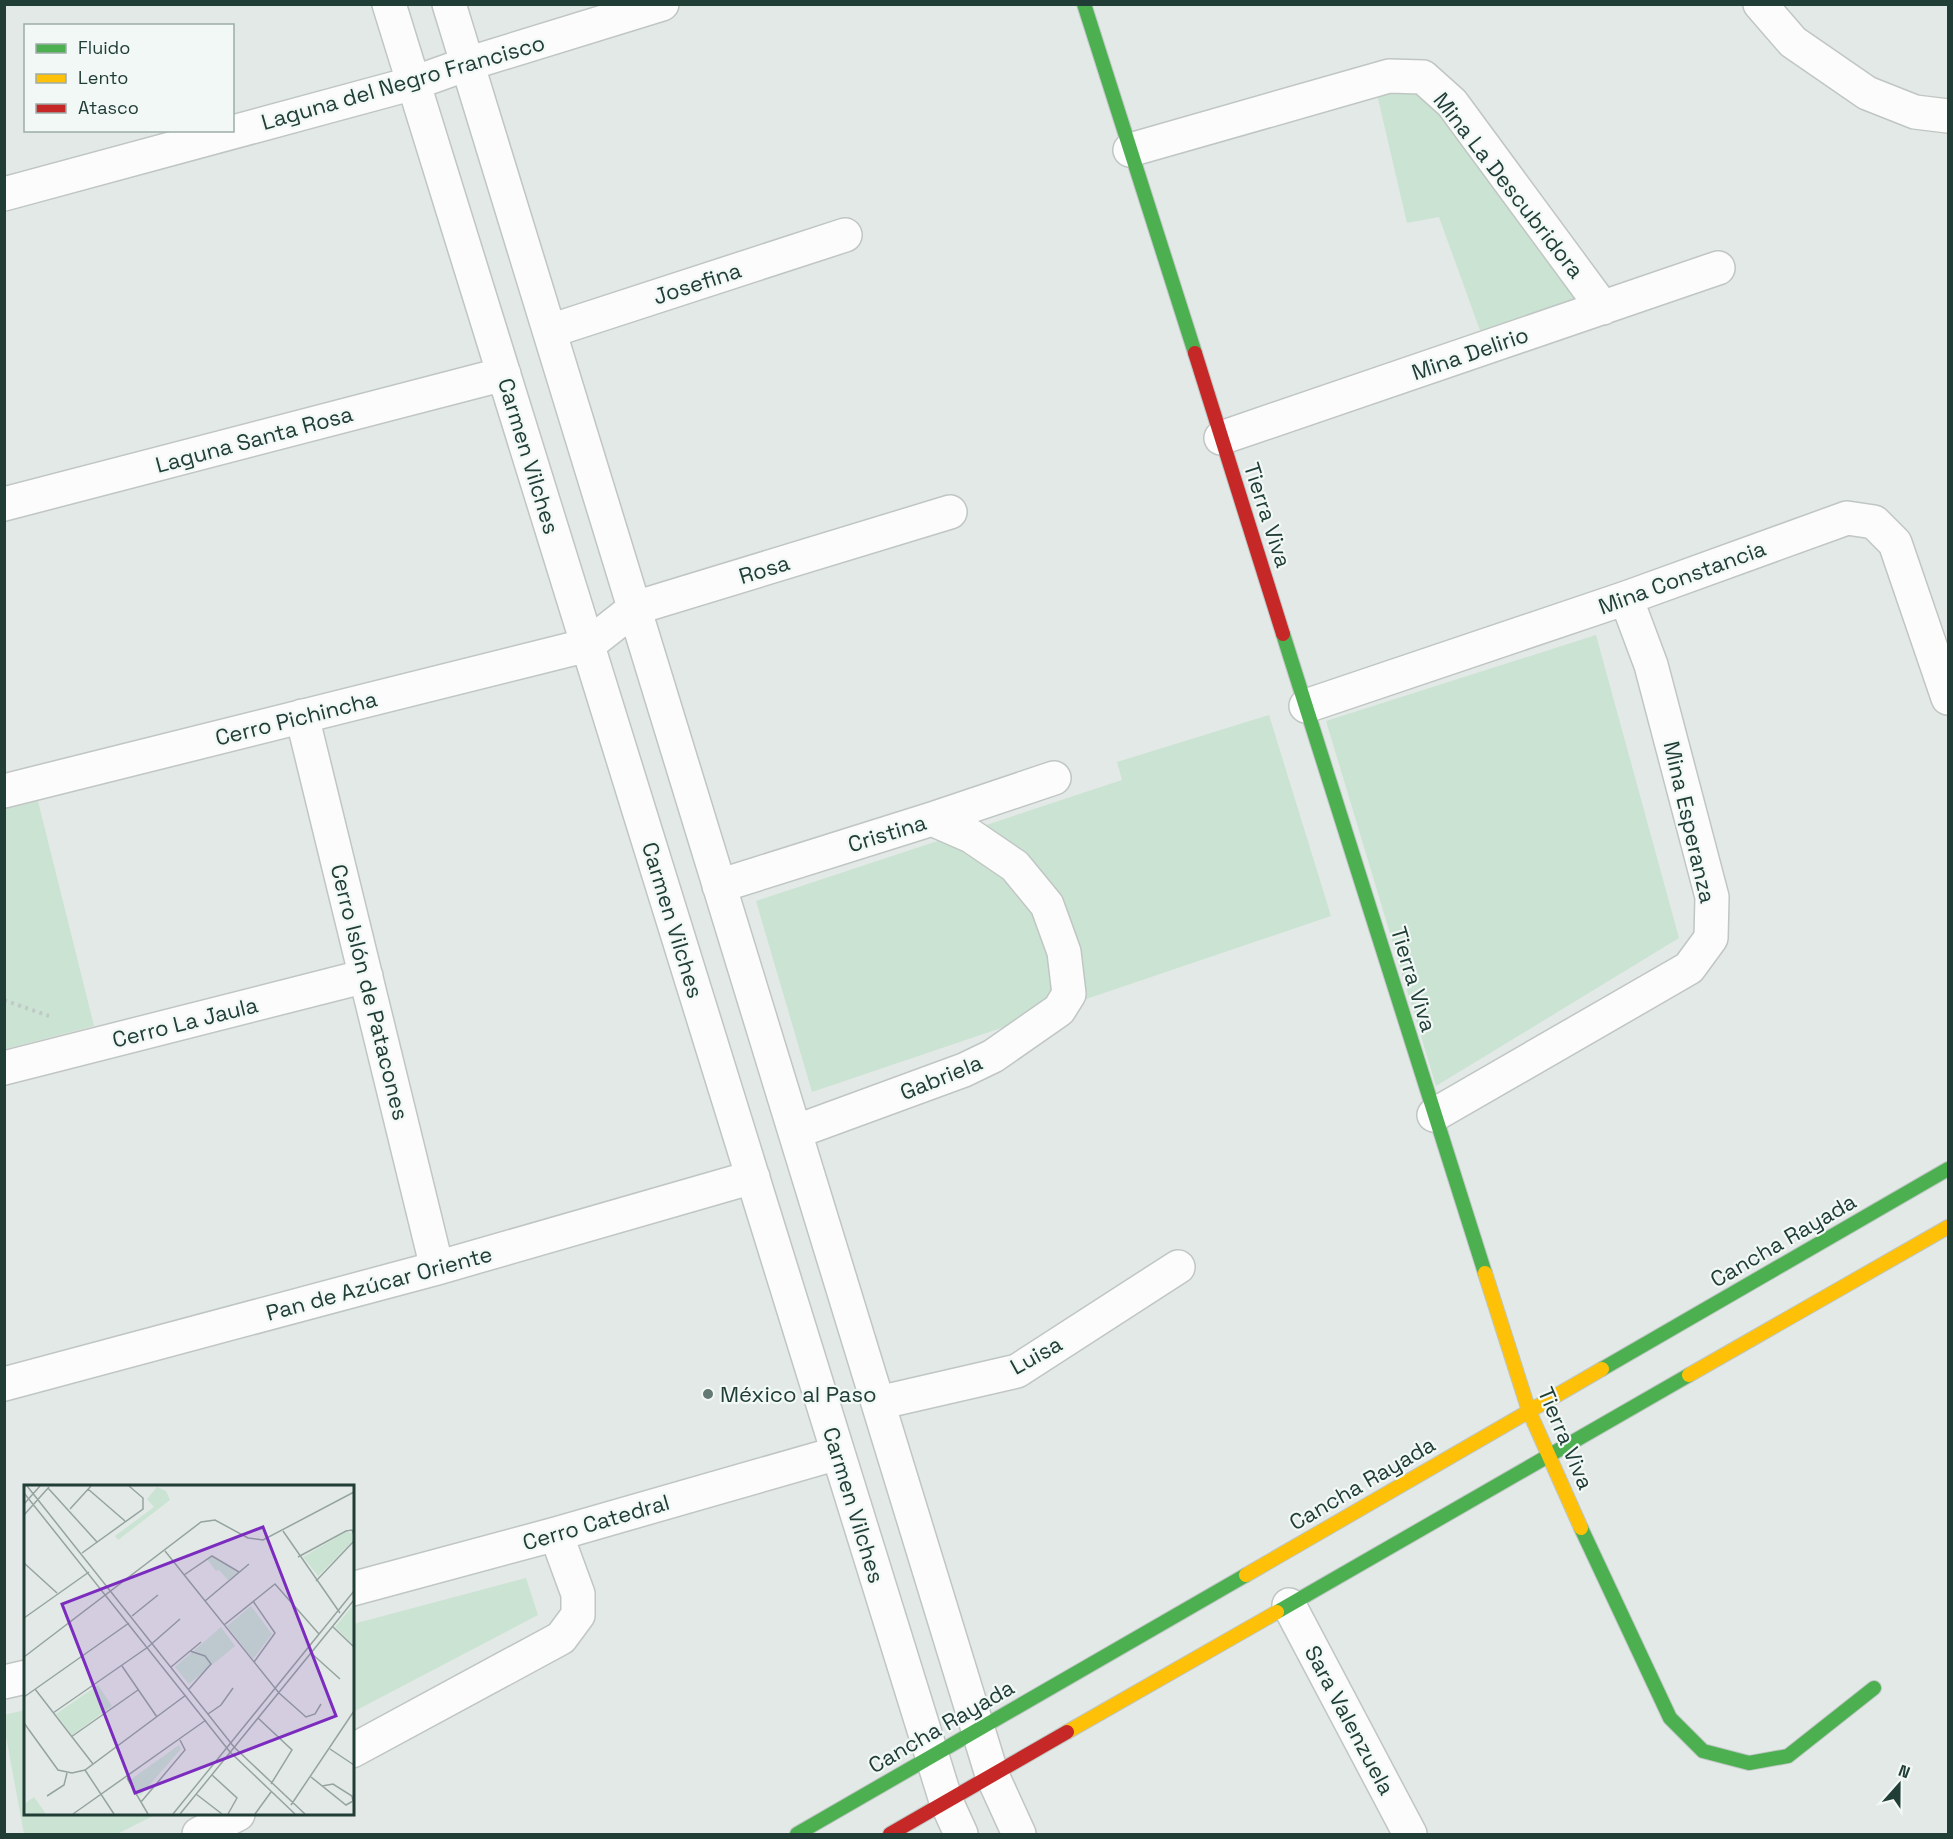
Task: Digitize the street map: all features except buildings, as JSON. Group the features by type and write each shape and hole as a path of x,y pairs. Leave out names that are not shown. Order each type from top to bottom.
{"street":[{"name":"Carmen Vilches","path":"389,4 946,1801 961,1834"},
{"path":"449,4 992,1775 1019,1834"},
{"name":"Laguna del Negro Francisco","path":"234,132 414,83 467,64 662,4"},
{"name":"Tierra Viva","path":"1084,4 1529,1411 1548,1457 1670,1718 1703,1751 1749,1763 1788,1756 1874,1688"},
{"path":"1760,4 1793,42 1867,93 1914,112 1948,116"},
{"name":"Mina La Descubridora","path":"1130,150 1389,76 1424,77 1452,103 1602,308"},
{"name":"Laguna del Negro Francisco","path":"4,194 233,132"},
{"name":"Josefina","path":"550,331 844,235"},
{"name":"Mina Delirio","path":"1221,438 1718,268"},
{"name":"Laguna Santa Rosa","path":"4,504 504,374"},
{"name":"Rosa","path":"588,645 634,608 950,512"},
{"name":"Mina Constancia","path":"1306,706 1626,598 1847,518 1874,522 1895,543 1948,698"},
{"name":"Mina Esperanza","path":"1434,1115 1689,968 1711,938 1712,897 1651,666 1626,598"},
{"name":"Cerro Pichincha","path":"4,791 588,645"},
{"name":"Cerro Islón de Patacones","path":"302,716 437,1268"},
{"name":"Cristina","path":"719,886 1054,778"},
{"name":"Gabriela","path":"795,1132 964,1070 993,1056 1059,1010 1070,994 1064,952 1047,905 1015,866 971,836 932,819"},
{"name":"Cerro La Jaula","path":"4,1068 366,975"},
{"name":"Cancha Rayada","path":"797,1834 1948,1169"},
{"name":"Pan de Azúcar Oriente","path":"4,1384 437,1268 753,1177"},
{"path":"890,1834 1948,1227"},
{"name":"Luisa","path":"878,1403 1017,1371 1178,1267"},
{"name":"Cerro Catedral","path":"354,1588 556,1534 838,1453"},
{"path":"354,1750 561,1638 578,1615 578,1594 556,1534"},
{"name":"Sara Valenzuela","path":"1290,1605 1410,1834"},
{"path":"4,1682 24,1677"},
{"path":"199,1834 236,1815"}],"green space":[{"path":"1420,88 1593,311 1482,336 1439,217 1407,223 1376,90"},
{"path":"1596,635 1679,938 1436,1086 1326,721"},
{"path":"1269,715 1331,916 812,1092 756,901 1122,780 1117,762"},
{"path":"38,801 94,1026 5,1049 5,809"},
{"path":"526,1578 538,1615 354,1711 354,1624"},
{"path":"24,1710 24,1815 155,1815 117,1834 24,1834 4,1715"}],"traffic: fast":[{"path":"1084,4 1195,353"},
{"path":"1283,634 1485,1273"},
{"path":"1602,1369 1948,1169"},
{"path":"1277,1612 1689,1375"},
{"path":"1581,1528 1670,1718 1703,1751 1749,1763 1788,1756 1874,1688"},
{"path":"797,1834 1246,1575"}],"traffic: slow":[{"path":"1689,1375 1948,1227"},
{"path":"1485,1273 1529,1411 1581,1528"},
{"path":"1246,1575 1602,1369"},
{"path":"1067,1732 1277,1612"}],"traffic: jam":[{"path":"1195,353 1283,634"},
{"path":"890,1834 1067,1732"}],"place":[{"name":"México al Paso","path":"708,1394"}]}
